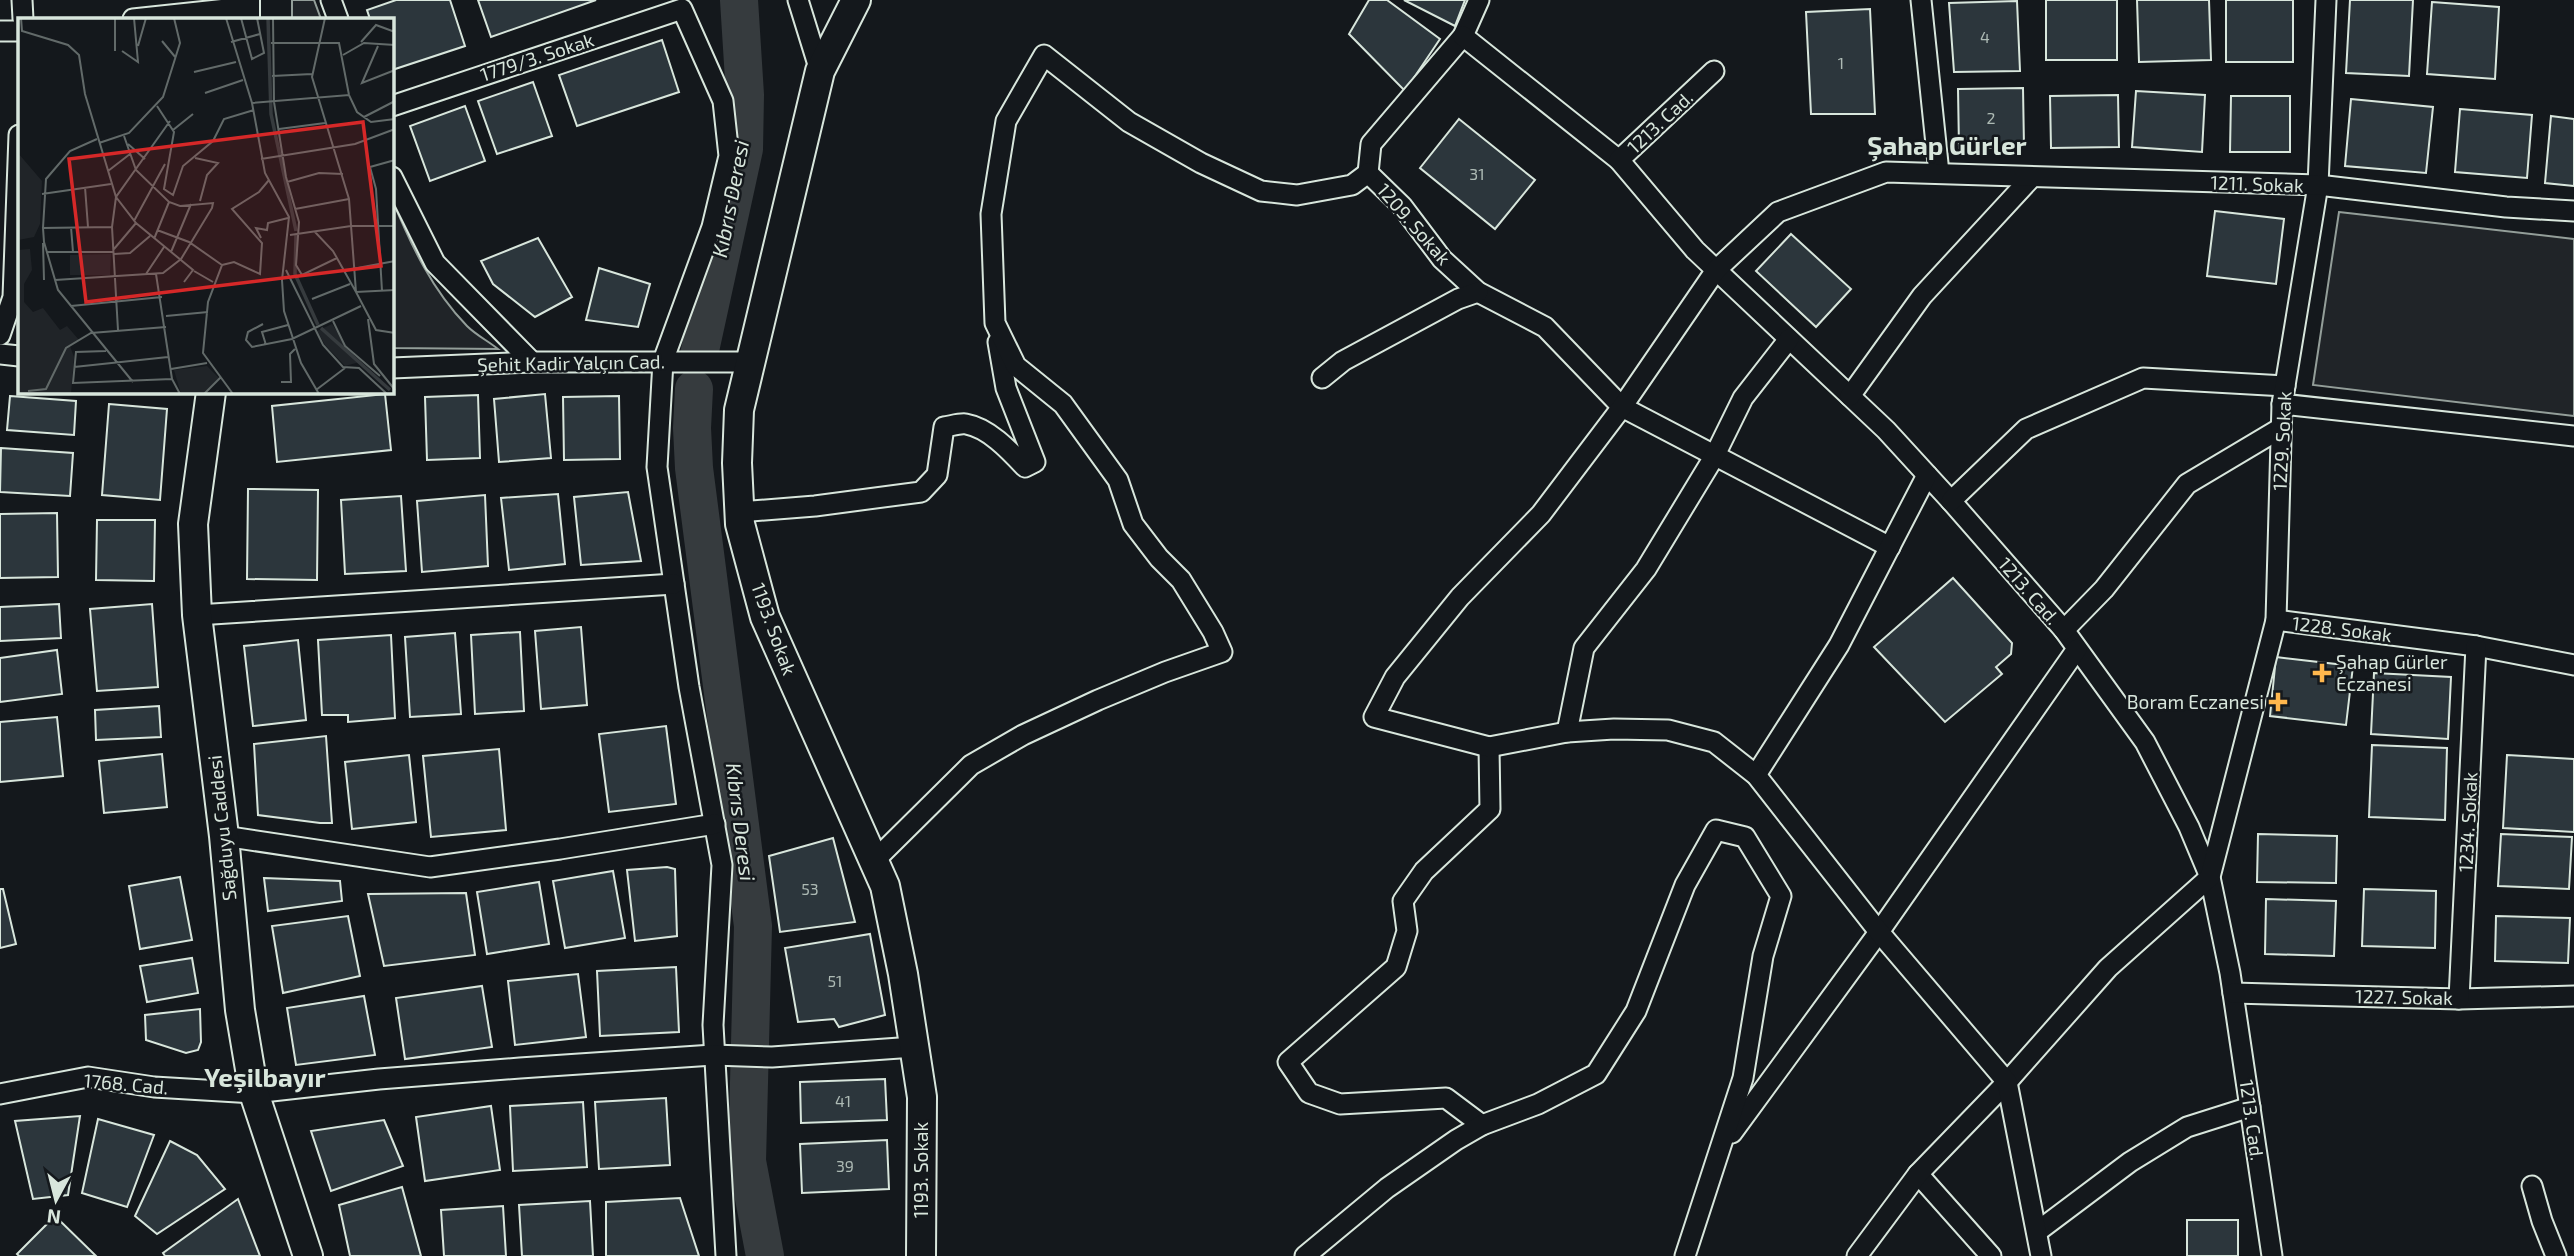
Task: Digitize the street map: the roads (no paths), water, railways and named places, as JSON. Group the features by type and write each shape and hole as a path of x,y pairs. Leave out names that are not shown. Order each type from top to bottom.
{"street":[{"path":"22,0 23,18"},
{"path":"331,0 338,18"},
{"path":"798,0 820,71"},
{"name":"1193. Sokak","path":"856,0 820,71 739,410 739,512 765,617 885,886 894,922 922,1097 921,1256"},
{"name":"1209. Sokak","path":"1479,0 1463,36 1371,144 1368,173 1402,206 1442,259 1478,292 1545,327 1622,407 1890,547"},
{"path":"1921,0 1940,173"},
{"name":"1229. Sokak","path":"2210,877 2276,620 2283,395 2318,186 2326,0"},
{"path":"143,18 245,9"},
{"name":"1779/3. Sokak","path":"394,105 682,9 723,101 729,156 712,227 663,361"},
{"path":"0,31 18,32"},
{"path":"1463,36 1619,160"},
{"path":"739,512 815,506 921,492 937,475 944,427 965,424 983,431 1010,450 1025,467 1035,462 1006,388 995,323 991,214 1006,121 1044,55 1129,122 1201,163 1261,191 1297,195 1352,185 1368,173"},
{"name":"1213. Cad.","path":"1714,71 1619,160 1695,250 1886,430 1951,501 2064,630 2145,742 2189,827 2210,877 2233,993 2272,1256"},
{"path":"0,335 13,297 18,162"},
{"name":"1211. Sokak","path":"1489,747 1374,717 1395,677 1460,597 1541,514 1622,407 1716,270 1778,212 1886,172 2318,186 2506,207 2574,211"},
{"path":"1850,396 1922,296 2031,177"},
{"path":"394,181 435,263 532,362"},
{"path":"1322,378 1343,361 1458,299 1478,292"},
{"path":"873,862 971,765 1023,736 1098,701 1165,672 1222,652 1181,580 1159,558 1133,524 1118,480 1063,404 1016,366 995,323"},
{"path":"1567,732 1584,648 1646,569 1714,457 1743,398 1789,339"},
{"path":"0,354 18,356"},
{"path":"663,361 657,467 689,687 722,866 713,1025 726,1256"},
{"name":"Şehit Kadir Yalçın Cad.","path":"394,368 532,362 750,362"},
{"path":"1951,501 2026,429 2143,379 2283,395 2574,436"},
{"name":"Sağduyu Caddesi","path":"211,394 194,524 197,615 240,1010 254,1093 308,1256"},
{"path":"2064,630 2104,589 2187,484 2281,428"},
{"path":"1756,775 1839,645 1927,475"},
{"path":"197,615 674,584"},
{"name":"1228. Sokak","path":"2276,620 2476,646 2574,665"},
{"name":"1234. Sokak","path":"2459,999 2476,646"},
{"path":"1721,1147 1879,932 2077,649"},
{"path":"1482,1125 1446,1098 1340,1104 1309,1093 1288,1062 1396,967 1407,931 1403,901 1424,870 1490,809 1489,747 1567,732 1668,730 1714,742 1756,775 1879,932 2007,1082 2041,1256"},
{"path":"223,836 430,867 715,824"},
{"path":"1305,1256 1387,1188 1456,1140 1482,1125 1538,1104 1596,1074 1636,1011 1685,885 1716,830 1745,837 1781,896 1763,956 1743,1077 1685,1256"},
{"path":"1857,1256 1919,1174 2007,1082 2108,968 2210,877"},
{"name":"1227. Sokak","path":"2233,993 2459,999 2574,996"},
{"name":"1768. Cad.","path":"0,1094 88,1077 154,1087 254,1093 379,1079 716,1055 772,1057 914,1047"},
{"path":"2038,1231 2130,1162 2187,1126 2250,1107"},
{"path":"1919,1174 1991,1256"},
{"path":"2532,1186 2556,1256"}],"waterway":[{"name":"Kıbrıs Deresi","path":"699,355 744,149 745,95 739,0"},
{"name":"Kıbrıs Deresi","path":"694,389 694,468 753,926 747,1161 765,1256"}],"place":[{"name":"Şahap Gürler Eczanesi","path":"2322,673"},
{"name":"Boram Eczanesi","path":"2278,702"}],"district":[{"name":"Şahap Gürler","path":"1947,146"},
{"name":"Yeşilbayır","path":"265,1078"}]}
